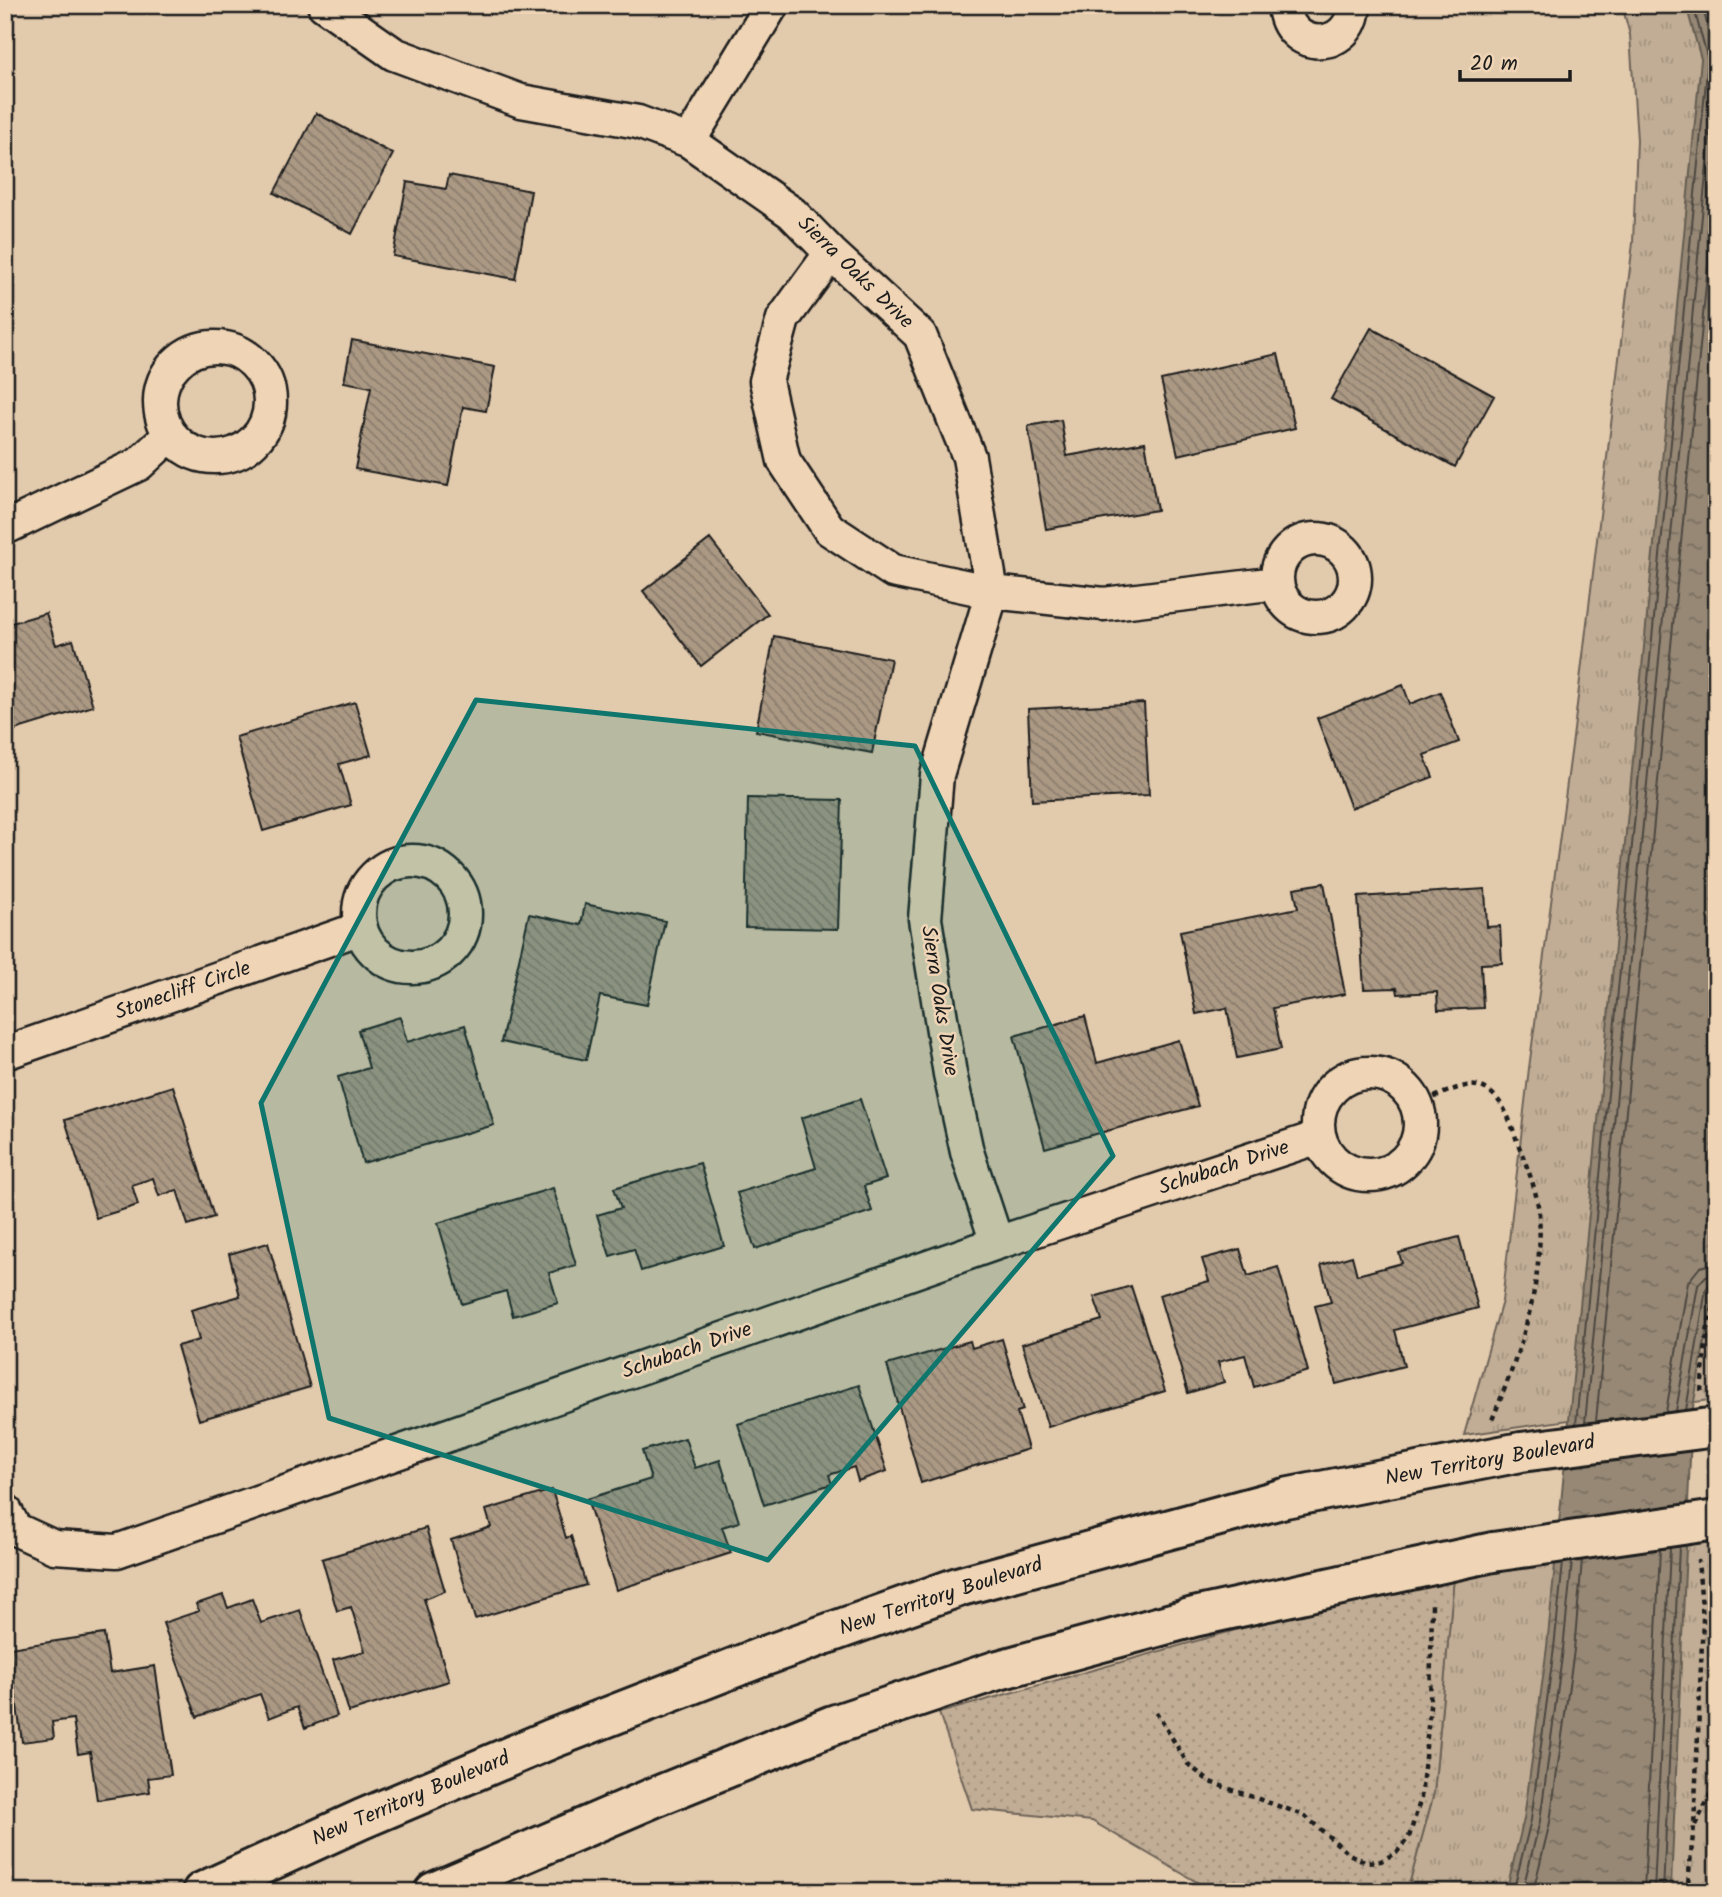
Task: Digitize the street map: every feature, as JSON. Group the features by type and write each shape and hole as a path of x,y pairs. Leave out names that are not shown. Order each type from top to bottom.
{"main road":[{"name":"New Territory Boulevard","path":"202,1892 362,1819 551,1739 759,1658 961,1586 1285,1498 1521,1452 1709,1411"},
{"path":"434,1892 654,1797 833,1725 995,1671 1194,1617 1493,1552 1717,1521"}],"street":[{"name":"Sierra Oaks Drive","path":"324,5 394,54 521,101 638,122 690,141 792,213 920,335 969,457 992,592 937,775 925,919 950,1074 967,1152 997,1242"},
{"path":"690,141 772,5"},
{"path":"1284,5 1286,20 1294,32 1319,43 1332,40 1344,32 1352,21 1354,5"},
{"path":"831,253 783,319 766,381 784,461 829,529 893,572 992,592 1104,604 1278,583"},
{"path":"5,528 139,464 170,435"},
{"name":"Stonecliff Circle","path":"5,1053 361,928"},
{"path":"1376,1073 1395,1079 1410,1093 1416,1105 1420,1131 1414,1150 1400,1165 1382,1174 1362,1175 1343,1169 1328,1155 1319,1137 1317,1117 1324,1098 1338,1083 1356,1074 1376,1073"},
{"name":"Schubach Drive","path":"5,1510 15,1529 54,1547 117,1551 997,1242 1319,1137"}],"path":[{"path":"1416,1105 1465,1086 1481,1086 1495,1097 1505,1111 1534,1188 1539,1215 1530,1315 1516,1362 1492,1420"},
{"path":"1709,1411 1708,1325 1717,1299"},
{"path":"1687,1892 1694,1826 1703,1619 1697,1555"},
{"path":"1156,1712 1188,1764 1210,1782 1304,1815 1349,1854 1366,1862 1381,1861 1397,1852 1409,1838 1421,1798 1430,1706 1432,1600"},
{"path":"1694,1826 1709,1798 1717,1746"}],"highlighted area":[{"path":"476,700 915,746 1113,1156 768,1560 329,1418 261,1103"}],"green space":[{"path":"1622,5 1717,5 1717,1399 1464,1435 1502,1301 1633,243 1637,140 1630,35"},
{"path":"1717,1537 1717,1892 1407,1892 1434,1793 1454,1577"},
{"path":"1454,1577 1434,1793 1407,1892 1214,1892 1092,1821 972,1809 939,1713 1239,1629"}],"water":[{"path":"1686,5 1717,5 1717,1271 1692,1413 1671,1886 1669,1892 1506,1892 1524,1819 1547,1647 1701,59"}],"building":[{"path":"316,113 393,154 352,234 274,193"},
{"path":"449,175 531,191 515,279 393,256 407,182 446,189"},
{"path":"1371,328 1494,396 1455,467 1331,399"},
{"path":"352,340 495,367 486,411 463,407 448,486 355,469 371,387 344,382"},
{"path":"1278,354 1295,428 1178,455 1161,380"},
{"path":"1061,420 1067,456 1145,442 1157,510 1046,529 1028,426"},
{"path":"710,539 768,614 701,666 643,591"},
{"path":"46,613 56,645 73,640 93,706 5,733 5,625"},
{"path":"774,636 891,659 872,753 756,731"},
{"path":"1403,685 1410,704 1440,692 1459,742 1424,755 1433,777 1351,808 1317,718"},
{"path":"355,702 371,755 339,764 351,805 263,831 236,737"},
{"path":"1144,703 1149,795 1032,801 1028,709"},
{"path":"748,798 842,800 838,929 745,927"},
{"path":"1324,883 1345,994 1273,1008 1281,1049 1237,1058 1227,1008 1196,1014 1180,931 1298,908 1294,888"},
{"path":"1485,889 1487,927 1500,926 1502,963 1481,964 1483,1008 1438,1010 1437,992 1398,994 1397,988 1364,989 1358,897"},
{"path":"585,904 665,921 647,1005 600,996 586,1060 501,1042 529,914 581,925"},
{"path":"1085,1016 1097,1063 1179,1040 1198,1106 1045,1148 1014,1036"},
{"path":"400,1017 407,1042 465,1025 494,1125 363,1163 338,1077 369,1068 358,1030"},
{"path":"173,1086 214,1217 188,1225 177,1190 159,1196 153,1178 132,1185 138,1205 96,1218 65,1120"},
{"path":"860,1099 886,1179 864,1186 872,1211 755,1249 737,1193 816,1168 801,1118"},
{"path":"700,1163 724,1246 641,1271 634,1249 610,1256 597,1215 621,1208 614,1188"},
{"path":"553,1188 576,1265 549,1273 558,1303 513,1316 506,1291 462,1304 438,1223"},
{"path":"1459,1237 1478,1308 1395,1330 1404,1366 1336,1384 1315,1306 1331,1302 1321,1265 1352,1256 1357,1275 1402,1263 1399,1253"},
{"path":"268,1243 310,1387 199,1420 177,1346 199,1340 191,1310 240,1296 229,1254"},
{"path":"1240,1249 1248,1276 1278,1267 1308,1371 1254,1387 1245,1355 1218,1362 1224,1382 1188,1393 1159,1295 1209,1281 1202,1259"},
{"path":"1131,1286 1165,1391 1048,1427 1022,1344 1102,1320 1094,1297"},
{"path":"1002,1339 1023,1410 1017,1412 1028,1449 921,1483 887,1365 970,1341 972,1348"},
{"path":"859,1385 887,1471 858,1481 854,1467 829,1475 832,1484 764,1505 738,1424"},
{"path":"685,1438 695,1468 720,1460 739,1522 722,1527 731,1553 616,1590 587,1499 651,1479 642,1451"},
{"path":"552,1490 566,1538 571,1536 586,1585 475,1619 451,1540 491,1527 486,1510"},
{"path":"426,1528 445,1591 424,1599 449,1681 349,1712 333,1660 365,1651 351,1607 337,1611 322,1559"},
{"path":"223,1595 228,1608 252,1599 261,1623 300,1610 337,1716 305,1728 297,1707 269,1718 260,1694 197,1717 163,1623 199,1611 196,1604"},
{"path":"104,1634 110,1673 155,1666 171,1775 148,1778 150,1792 97,1800 90,1752 78,1754 73,1719 52,1722 54,1738 22,1742 9,1648"}]}
